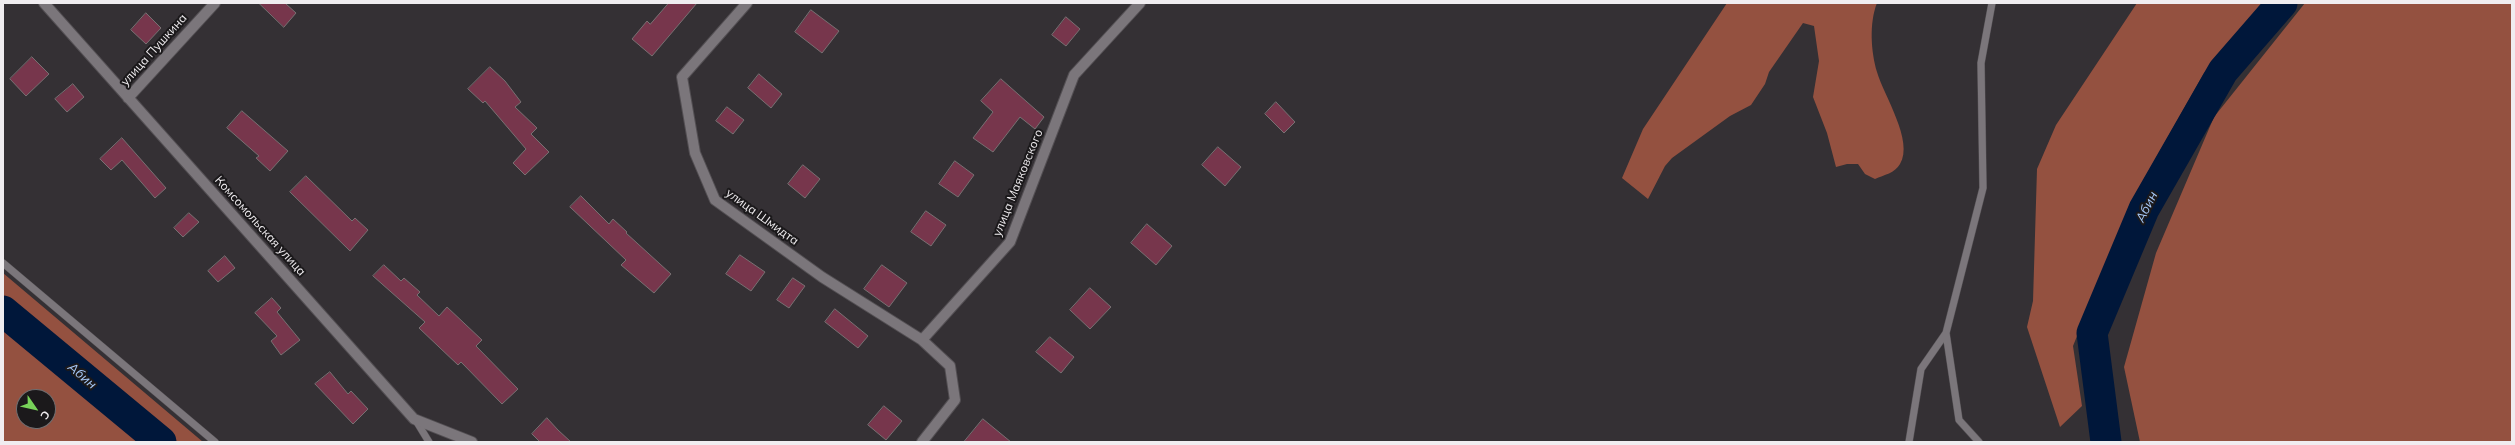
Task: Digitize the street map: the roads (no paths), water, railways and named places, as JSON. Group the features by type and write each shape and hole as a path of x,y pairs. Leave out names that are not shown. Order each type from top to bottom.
{"street":[{"name":"Комсомольская улица","path":"44,3 414,419 472,442"},
{"name":"улица Пушкина","path":"128,98 215,3"},
{"name":"улица Шмидта","path":"747,3 682,77 695,152 715,200 822,277 922,340"},
{"name":"улица Маяковского","path":"922,340 1010,242 1074,75 1140,3"},
{"path":"922,340 950,366 955,400 922,442"}],"lane":[{"path":"1909,442 1922,369 1946,334 1983,188 1981,63 1992,3"},
{"path":"3,263 215,442"},
{"path":"1946,334 1959,420 1979,442"},
{"path":"414,419 429,442"}],"waterway":[{"name":"Абин","path":"2106,442 2092,333 2144,209 2223,71 2282,3"},
{"name":"Абин","path":"3,311 161,442"}]}
